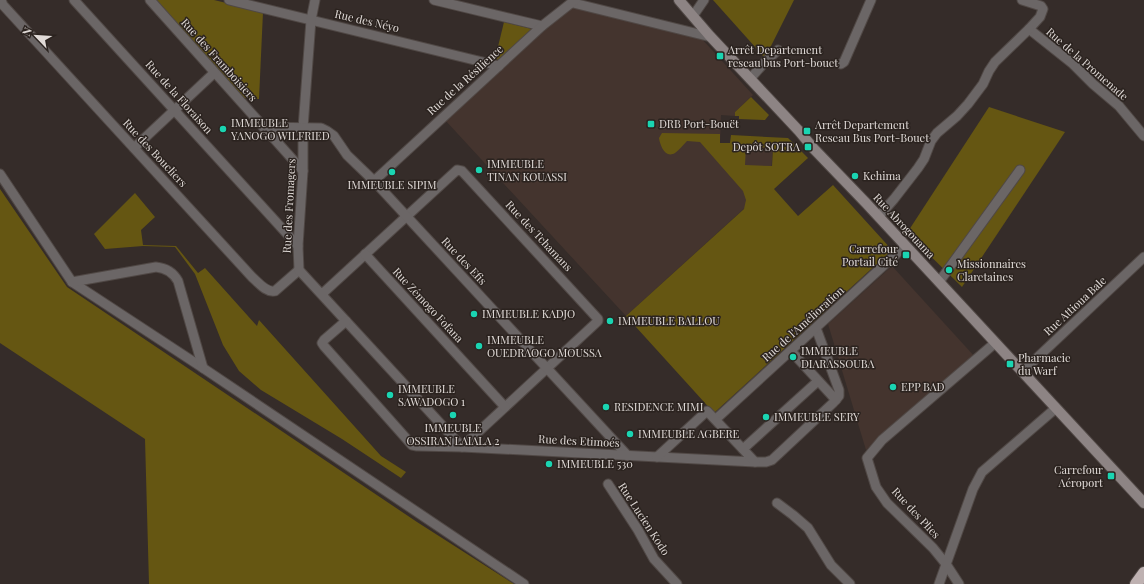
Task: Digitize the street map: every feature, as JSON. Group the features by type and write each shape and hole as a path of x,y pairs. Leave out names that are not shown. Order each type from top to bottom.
{"highway":[{"path":"1136,584 1144,572"}],"street":[{"name":"Rue des Boucliers","path":"1,0 3,5 252,277 271,292 275,291 299,270"},
{"name":"Rue de la Floraison","path":"74,0 298,246"},
{"name":"Rue des Framboisiers","path":"150,0 303,171"},
{"name":"Rue des Néyo","path":"229,0 499,66"},
{"name":"Rue des Fromagers","path":"299,270 298,246 303,171 303,128 310,20 315,0"},
{"path":"434,0 542,26"},
{"name":"Rue Abrogouama","path":"679,0 814,149 1144,503"},
{"path":"693,16 704,0"},
{"path":"841,64 844,62 871,0"},
{"name":"Rue de la Promenade","path":"1022,0 1041,6 1043,9 1040,17 1029,29 1073,64 1093,84 1119,106 1144,136"},
{"path":"574,1 711,37"},
{"name":"Rue de la Résilience","path":"374,181 542,26 574,1"},
{"path":"878,216 894,199 918,168 924,159 931,141 937,133 957,116 968,104 983,84 995,62 1029,29"},
{"path":"750,79 778,50"},
{"path":"134,148 214,73"},
{"name":"Rue des Efis","path":"263,127 320,128 334,136 348,155 548,368 628,456"},
{"name":"Rue des Tchamans","path":"322,294 457,170 462,171 598,319 598,321 462,447"},
{"path":"939,282 1020,170"},
{"path":"0,174 72,282 203,368 524,584"},
{"name":"Rue de l'Amélioration","path":"716,419 905,246"},
{"name":"Rue Zémogo Fofana","path":"365,254 505,407"},
{"name":"Rue Attioua Bale","path":"1022,372 1144,258"},
{"path":"72,282 156,267 170,271 175,275 178,281 203,368"},
{"path":"299,270 462,447"},
{"name":"Rue des Etimoés","path":"346,321 322,343 408,442 417,446 766,462 772,460 836,400"},
{"path":"791,351 836,400 839,396 839,390 816,328"},
{"name":"Rue des Plies","path":"958,584 946,564 933,548 887,502 876,486 867,458 882,440 996,343"},
{"path":"743,449 818,380"},
{"path":"939,584 973,489 982,472 1056,408"},
{"path":"657,457 707,410 755,462"},
{"name":"Rue Lucien Kodo","path":"608,484 638,530 654,559 677,584"},
{"path":"776,503 794,514 808,528 831,564 850,584"}],"shaded area":[{"path":"153,0 214,0 263,12 259,99 243,98"},
{"path":"713,0 794,0 765,58"},
{"path":"571,7 702,39 753,95 735,112 735,116 721,115 720,143 773,147 770,185 626,316 445,120"},
{"path":"504,22 532,29 500,60 495,59"},
{"path":"751,97 769,115 765,120 739,119 739,116 735,116 735,112"},
{"path":"989,107 1065,132 962,287 907,233"},
{"path":"662,133 720,134 720,143 730,143 731,135 788,138 808,158 774,189 798,216 833,185 892,250 714,413 626,316 744,209 746,200 743,191 700,142 687,141 675,153 668,154 662,147 659,138","holes":["746,146 773,148 772,166 745,165"]},
{"path":"0,189 67,287 417,522 514,584 149,584 145,439 0,343"},
{"path":"135,193 155,217 141,230 143,245 176,246 198,273 205,268 257,326 259,320 381,456 406,472 401,478 342,439 261,390 239,371 223,345 195,274 175,247 143,246 105,249 94,234"},
{"name":"EPP BAD","path":"892,266 975,357 866,450 828,324"}],"place":[{"name":"Arrêt Departement reseau bus Port-bouet","path":"720,56"},
{"name":"DRB Port-Bouët","path":"651,124"},
{"name":"IMMEUBLE YANOGO WILFRIED","path":"223,129"},
{"name":"Arrêt Departement Reseau Bus Port-Bouet","path":"807,131"},
{"name":"Depôt SOTRA","path":"808,147"},
{"name":"IMMEUBLE TINAN KOUASSI","path":"479,170"},
{"name":"IMMEUBLE SIPIM","path":"392,172"},
{"name":"Kehima","path":"855,176"},
{"name":"Carrefour Portail Cité","path":"906,255"},
{"name":"Missionnaires Claretaines","path":"949,270"},
{"name":"IMMEUBLE KADJO","path":"474,314"},
{"name":"IMMEUBLE BALLOU","path":"610,321"},
{"name":"IMMEUBLE OUEDRAOGO MOUSSA","path":"479,346"},
{"name":"IMMEUBLE DIARASSOUBA","path":"793,357"},
{"name":"Pharmacie du Warf","path":"1010,364"},
{"name":"EPP BAD","path":"893,387"},
{"name":"IMMEUBLE SAWADOGO 1","path":"390,395"},
{"name":"RESIDENCE MIMI","path":"606,407"},
{"name":"IMMEUBLE OSSIRAN LAIALA 2","path":"453,415"},
{"name":"IMMEUBLE SERY","path":"766,417"},
{"name":"IMMEUBLE AGBERE","path":"630,434"},
{"name":"IMMEUBLE 530","path":"549,464"},
{"name":"Carrefour Aéroport","path":"1111,476"}]}
